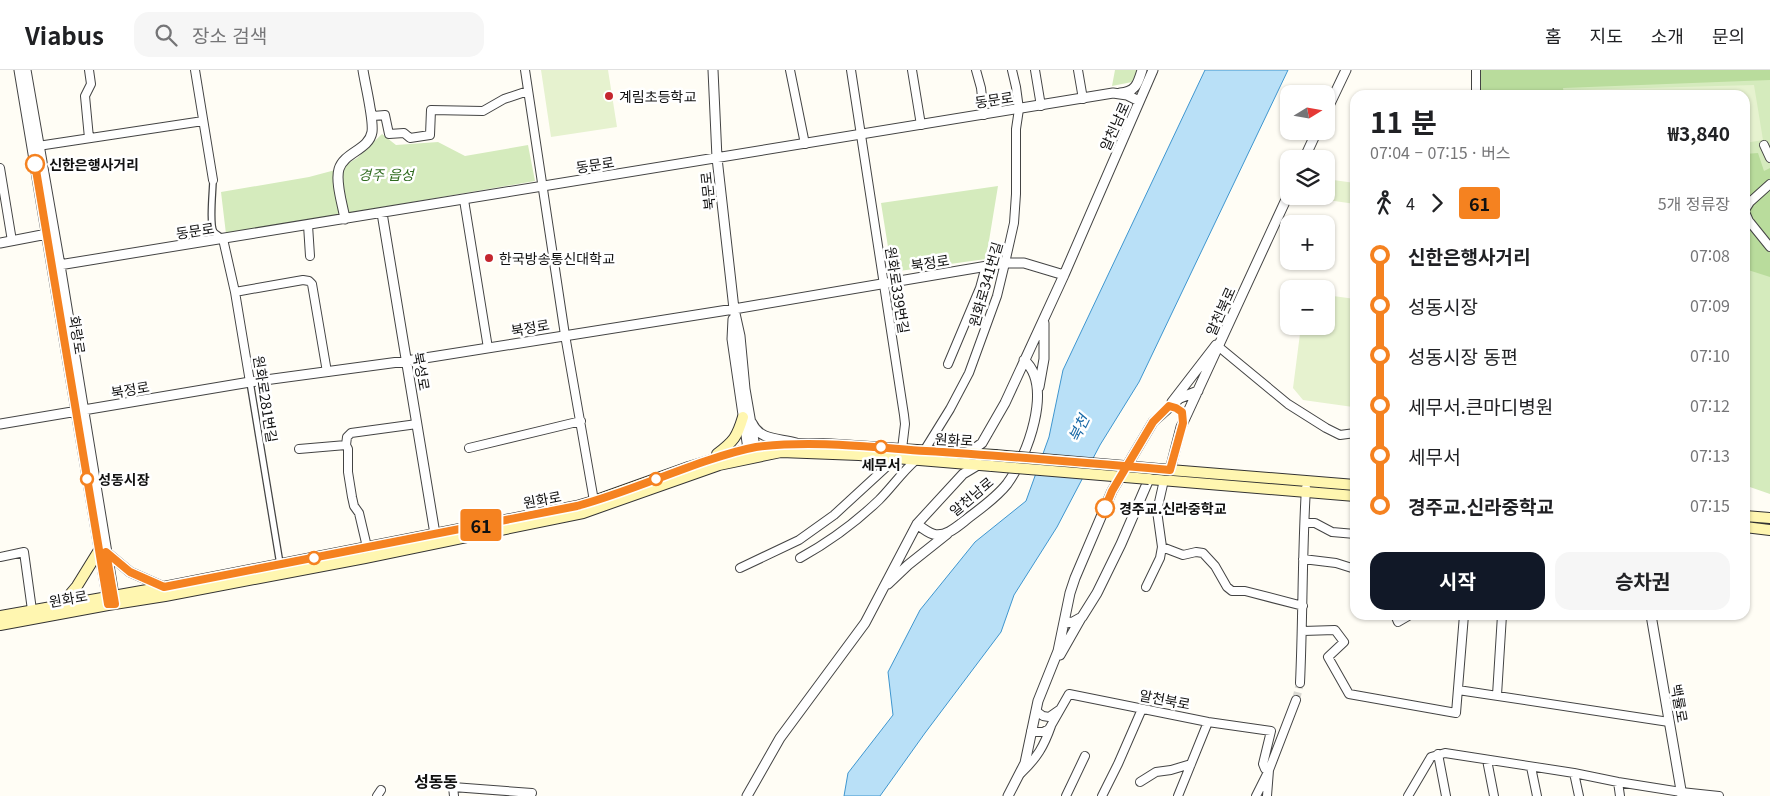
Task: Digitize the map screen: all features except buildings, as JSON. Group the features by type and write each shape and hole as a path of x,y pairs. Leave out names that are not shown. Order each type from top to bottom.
{"main road":[{"path":"714,459 718,453 728,447 738,434 746,417"},
{"name":"원화로","path":"0,625 164,587 553,511 594,501 714,459 799,444 989,454 1170,470 1193,477"},
{"name":"원화로","path":"0,616 61,605 165,596 427,546 583,513 752,453 809,452 1164,480 1193,477"},
{"path":"1193,477 1306,487 1350,495"},
{"path":"1306,487 1350,485"},
{"path":"1750,516 1770,518"},
{"path":"1750,528 1770,530"},
{"path":"61,605 78,586 102,552"}],"street":[{"name":"화랑로","path":"19,70 47,234 56,266"},
{"name":"화랑로","path":"26,70 79,411 111,600"},
{"path":"89,70 91,84 84,96 89,138"},
{"path":"194,70 213,180 214,197 211,221 213,232 223,239"},
{"path":"345,219 338,180 339,169 344,160 370,139 372,132 363,70"},
{"path":"525,70 564,335 594,501"},
{"name":"북문로","path":"713,70 717,158 734,309 732,339 752,453"},
{"path":"790,70 800,124 804,130 805,144"},
{"name":"원화로339번길","path":"851,70 904,415 905,424 902,449"},
{"path":"912,70 921,125"},
{"path":"976,70 981,88 984,115"},
{"name":"원화로341번길","path":"924,451 969,372 997,296 1005,263 1014,223 1017,167 1016,129 1019,109 1012,70"},
{"path":"1035,70 1041,106"},
{"path":"1078,70 1083,99"},
{"path":"1113,93 1129,92 1135,88 1142,70"},
{"name":"알천남로","path":"917,524 932,534 949,532 991,500 1005,486 1015,472 1030,434 1038,394 1035,375 1032,368 1024,360 1064,275 1154,70"},
{"path":"1335,93 1346,70"},
{"path":"1476,70 1476,90"},
{"path":"369,106 373,116 384,115 389,134 404,133 410,138 430,135 431,110 483,112 504,99 528,92"},
{"name":"동문로","path":"56,266 1113,93 1127,95 1139,101"},
{"path":"38,146 203,121"},
{"path":"1764,145 1770,158"},
{"path":"0,168 12,241"},
{"path":"1750,202 1770,184"},
{"path":"464,200 488,348"},
{"name":"알천북로","path":"1170,470 1183,423 1284,205"},
{"name":"북성로","path":"382,213 436,534"},
{"path":"1750,222 1770,247"},
{"path":"308,225 310,256"},
{"path":"0,243 47,234"},
{"name":"원화로281번길","path":"223,239 235,292 280,564"},
{"name":"북정로","path":"0,424 250,382 406,361 734,309 1005,263 1024,263 1064,275"},
{"path":"948,364 980,288 986,266"},
{"path":"235,292 303,280 309,281 312,284 327,372"},
{"path":"1038,394 1043,368 1044,317"},
{"path":"1169,406 1228,327"},
{"path":"1219,347 1288,404 1340,435 1350,434"},
{"path":"964,453 982,443 1005,403 1024,360"},
{"path":"1008,796 1020,774 1027,755 1038,701 1058,651 1075,578 1112,491 1153,422 1180,398 1198,391"},
{"path":"1169,406 1182,412 1183,423"},
{"path":"746,417 762,435 799,444"},
{"path":"469,448 581,421"},
{"path":"367,547 359,513 354,506 352,497 348,472 347,437 351,433 417,424"},
{"path":"982,443 989,454"},
{"path":"299,449 346,445"},
{"path":"740,568 799,540 834,515 896,458"},
{"path":"800,558 839,534 879,499 902,472 916,460"},
{"path":"957,463 963,474"},
{"path":"747,796 780,738 852,643 917,524 963,474 978,465"},
{"path":"1052,667 1069,642 1097,593 1121,544 1149,479"},
{"path":"1146,587 1160,558 1162,546 1157,512 1164,480"},
{"path":"1300,683 1306,487"},
{"path":"1305,523 1314,523 1332,532 1350,534"},
{"path":"884,587 949,532"},
{"path":"1162,546 1183,555 1196,552 1202,553 1215,566 1227,587 1232,590 1245,591 1303,606"},
{"name":"원화로","path":"0,557 24,552 32,610"},
{"path":"102,552 130,572 164,587"},
{"path":"1303,560 1336,563 1350,567"},
{"path":"1069,599 1076,606 1081,608 1088,607"},
{"path":"1065,623 1073,622 1082,617"},
{"path":"1303,632 1335,630 1344,642 1328,657 1349,694 1456,713 1464,620"},
{"path":"1496,695 1502,620"},
{"name":"백률로","path":"1652,620 1682,794"},
{"path":"1458,690 1669,722"},
{"name":"알천북로","path":"1020,774 1034,760 1045,743 1052,724 1069,694 1208,722 1271,732 1262,764 1265,769 1269,770"},
{"path":"1256,796 1269,770 1296,700"},
{"path":"1036,711 1043,716 1049,717 1060,709"},
{"path":"1102,796 1142,709"},
{"path":"1178,796 1208,722"},
{"path":"1032,732 1043,732 1049,729 1052,724"},
{"path":"1408,796 1431,757 1445,753 1574,773 1682,794 1719,796"},
{"path":"1438,754 1446,796"},
{"path":"1066,796 1085,756"},
{"path":"1487,760 1494,796"},
{"path":"1140,782 1156,772 1191,764"},
{"path":"1531,767 1537,796"},
{"path":"1267,796 1269,770"},
{"path":"1574,773 1578,796"},
{"path":"1618,782 1620,796"},
{"path":"454,796 453,787 532,793"}],"green space":[{"path":"541,70 608,70 617,127 551,137"},
{"path":"1115,70 1139,70 1137,81 1112,86"},
{"path":"1478,70 1770,70 1770,80 1563,88 1563,90 1478,90"},
{"path":"1489,70 1770,70 1770,494 1750,487 1750,90 1494,90"},
{"path":"1754,85 1763,140 1750,142 1750,90 1572,90"},
{"name":"경주 읍성","path":"382,134 396,145 438,142 465,156 528,145 535,181 226,234 221,192 309,177 339,169 357,158"},
{"path":"1758,153 1764,171 1770,168 1770,277 1750,271 1750,154"},
{"path":"1335,180 1350,182 1350,203 1335,201"},
{"path":"998,186 986,259 892,272 881,203"},
{"path":"1335,296 1350,298 1350,407 1303,400 1293,388 1300,335 1335,335"}],"water":[{"name":"북천","path":"1205,70 1288,70 1139,382 1100,445 1057,527 1014,595 1001,632 880,796 844,796 848,773 893,715 888,672 920,610 975,542 1026,501 1049,437 1063,370"}],"tunnel":[{"path":"1296,700 1300,683"}],"bus line":[{"name":"61","path":"35,164 108,604 115,604 106,552 130,572 164,587 577,506 722,456 755,448 798,444 854,445 984,454 1072,462 1124,466 1142,468 1170,470 1183,423 1182,412 1169,406 1153,422 1129,462 1121,477 1112,491 1105,508"}],"place":[{"name":"계림초등학교","path":"609,96"},
{"name":"신한은행사거리","path":"35,164"},
{"name":"한국방송통신대학교","path":"489,258"},
{"name":"세무서","path":"881,447"},
{"name":"성동시장","path":"87,479"},
{"name":"경주교.신라중학교","path":"1105,508"}],"district":[{"name":"성동동","path":"436,781"}]}
